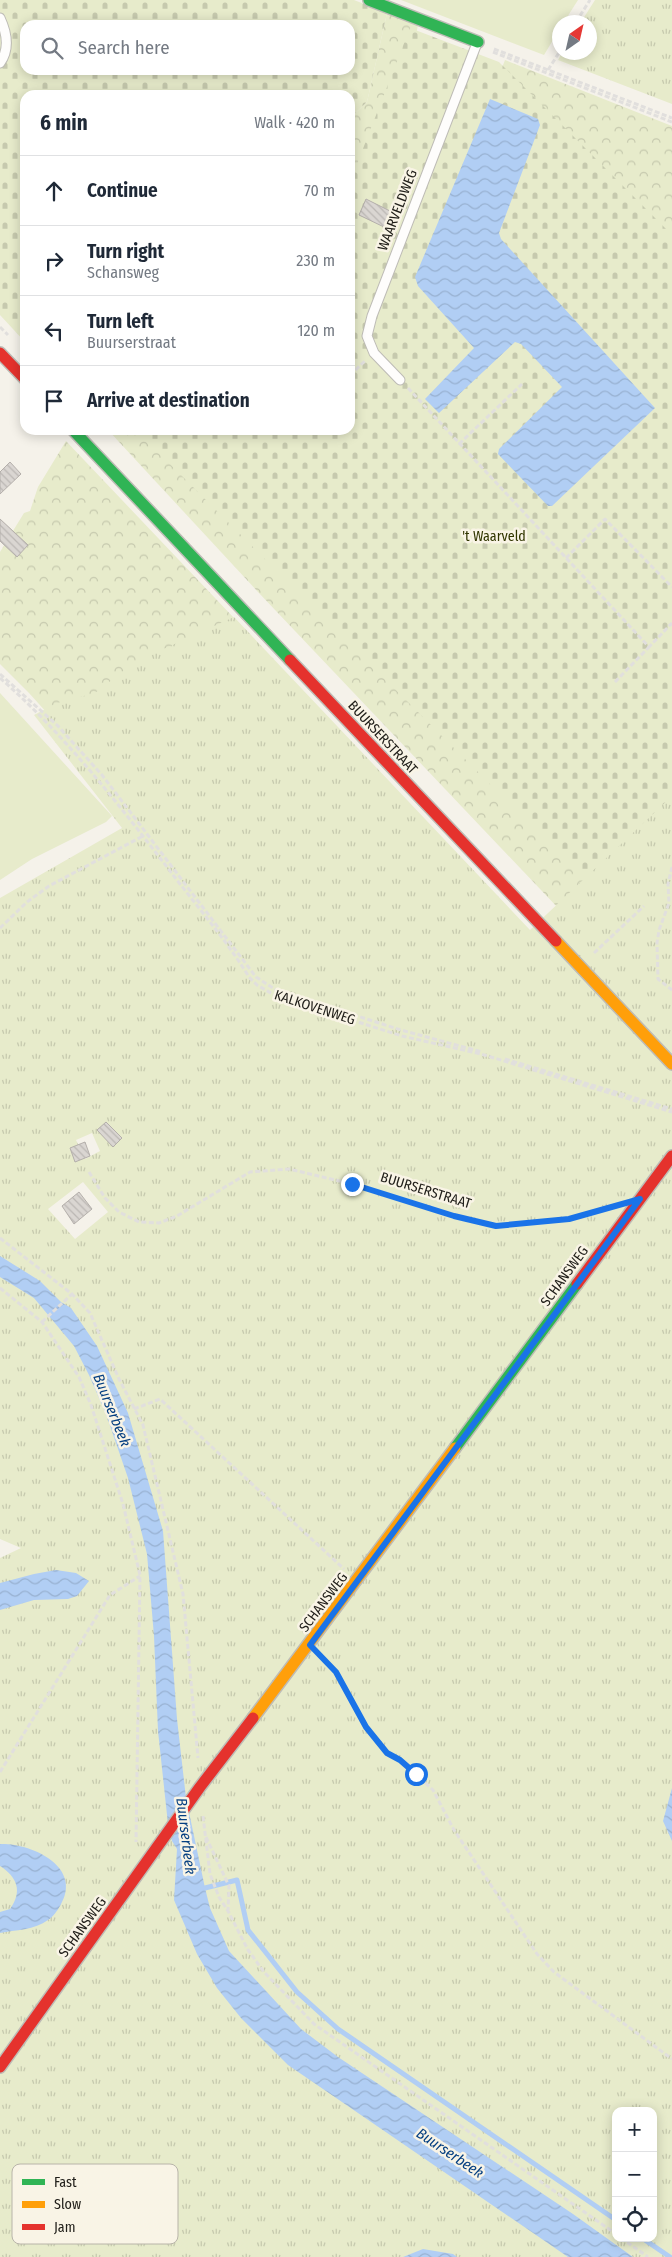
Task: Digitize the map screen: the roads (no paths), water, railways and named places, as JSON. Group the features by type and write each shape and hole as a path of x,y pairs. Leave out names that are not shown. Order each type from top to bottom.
{"street":[{"path":"369,0 478,42"},
{"path":"0,353 20,375"},
{"name":"BUURSERSTRAAT","path":"78,435 672,1064"},
{"name":"SCHANSWEG","path":"0,2067 192,1797 310,1645 672,1156"}],"lane":[{"path":"0,18 6,32 7,45 0,63"},
{"name":"WAARVELDWEG","path":"400,380 374,353 367,336 372,316 478,42"}],"water":[{"path":"490,99 538,119 540,125 499,233 501,239 655,408 552,506 548,506 498,454 499,449 562,387 521,344 515,342 439,413 425,399 474,348 418,286 415,277"},
{"name":"Buurserbeek","path":"0,1256 40,1281 61,1302 71,1308 97,1346 128,1413 163,1531 177,1719 186,1798 210,1908 229,1951 301,2029 338,2057 573,2214 633,2257 568,2257 288,2065 241,2018 217,1988 197,1954 174,1900 177,1849 172,1841 168,1824 158,1731 154,1636 147,1554 128,1478 106,1414 74,1346 34,1298 0,1277"},
{"path":"56,1570 76,1573 89,1581 77,1596 68,1599 34,1600 0,1610 0,1583"},
{"path":"672,1788 672,1841 663,1821"},
{"path":"0,1844 26,1848 39,1853 51,1860 60,1869 65,1880 66,1892 60,1906 50,1919 31,1928 0,1933 0,1912 10,1909 17,1890 11,1875 0,1866"},
{"path":"423,2249 453,2254 457,2257 403,2257"}],"waterway":[{"path":"205,1888 237,1880 248,1930 297,1992 338,2029 612,2217"},
{"path":"648,2242 670,2257"}],"park label":[{"name":"'t Waarveld","path":"494,536"}]}
